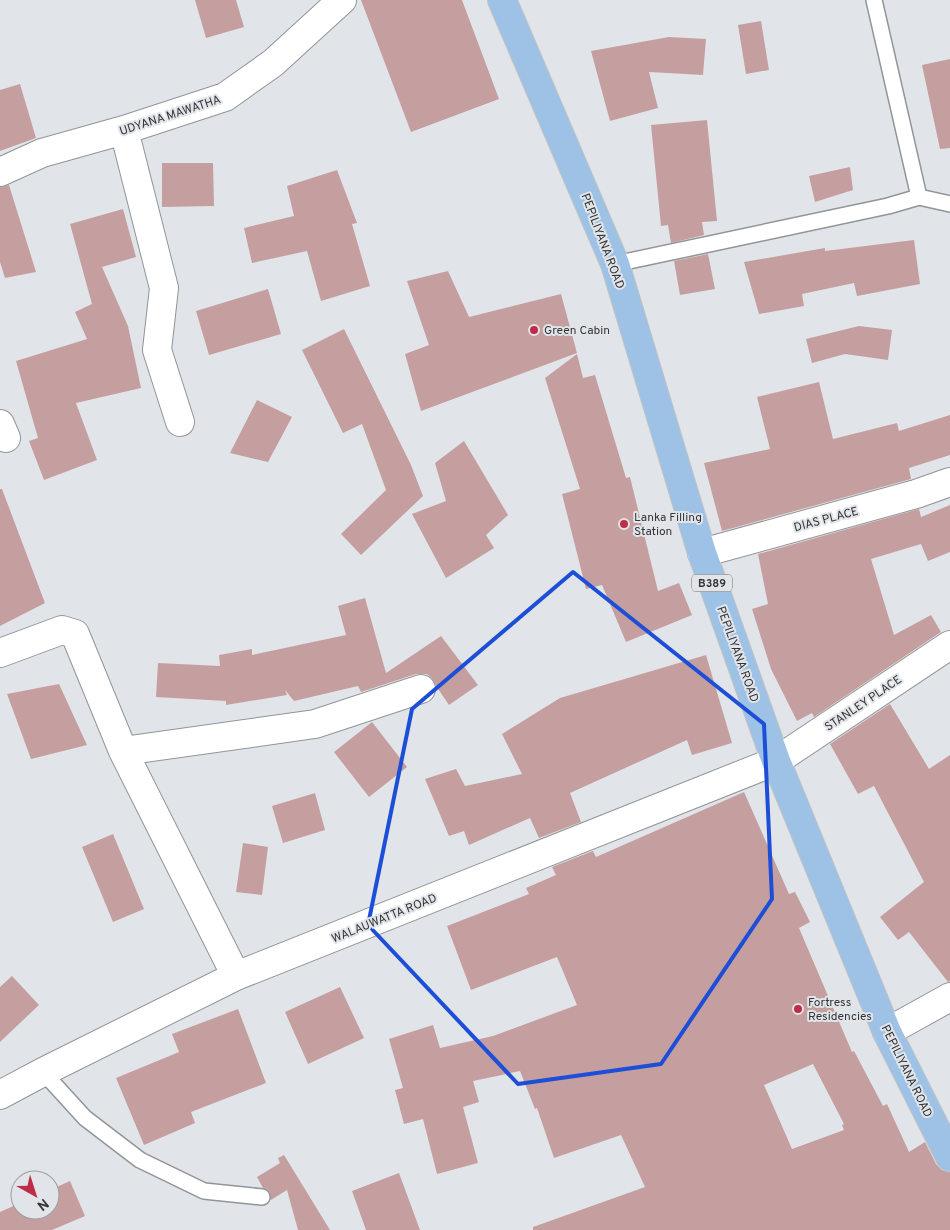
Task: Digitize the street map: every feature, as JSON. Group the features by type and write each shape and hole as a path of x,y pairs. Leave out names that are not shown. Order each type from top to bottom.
{"main road":[{"name":"PEPILIYANA ROAD","path":"502,0 615,264 702,553 776,761 887,1032 950,1157"}],"street":[{"name":"UDYANA MAWATHA","path":"0,172 42,152 124,130 225,97 273,63 342,0"},
{"path":"124,130 164,288 157,350 180,422"},
{"name":"DIAS PLACE","path":"702,553 916,494 950,482"},
{"path":"0,653 62,630 74,634 123,751 236,976"},
{"name":"STANLEY PLACE","path":"776,761 950,645"},
{"path":"123,751 315,724 421,689"},
{"name":"WALAUWATTA ROAD","path":"0,1095 236,976 776,761"},
{"path":"887,1032 950,997"}],"lane":[{"path":"874,0 919,197"},
{"path":"615,264 888,206 919,197 950,204"},
{"path":"43,1072 84,1118 140,1160 204,1191 262,1196"}],"highlighted area":[{"path":"573,572 764,724 772,899 661,1064 518,1084 368,925 412,709"}],"building":[{"path":"195,0 236,0 244,27 206,38"},
{"path":"361,0 462,0 499,99 411,132"},
{"path":"761,21 769,70 746,74 738,25"},
{"path":"669,37 706,39 703,75 649,72 658,108 610,121 591,51"},
{"path":"950,59 950,148 940,149 922,65"},
{"path":"20,84 36,138 0,151 0,90"},
{"path":"707,120 717,221 702,222 704,235 671,243 668,225 661,226 651,125"},
{"path":"162,163 213,163 214,206 162,207"},
{"path":"850,167 853,190 815,202 809,176"},
{"path":"337,170 357,223 352,224 370,286 321,301 307,251 252,263 244,228 294,216 287,186"},
{"path":"9,185 36,272 5,278 0,262 0,187"},
{"path":"123,209 136,257 102,267 128,326 141,388 76,403 97,460 44,480 29,441 38,438 16,361 87,339 75,312 92,304 70,224"},
{"path":"914,240 920,284 857,296 854,283 802,294 804,306 759,314 744,262 825,248 825,251"},
{"path":"708,254 715,289 680,295 674,261"},
{"path":"448,271 469,317 561,294 577,353 421,411 405,354 429,345 407,281"},
{"path":"268,289 281,334 209,355 196,311"},
{"path":"859,326 892,330 888,360 845,354 812,363 806,339"},
{"path":"344,329 411,465 423,496 361,555 341,534 386,490 362,424 343,433 302,350"},
{"path":"577,354 583,378 595,375 626,478 630,477 658,591 679,583 692,615 626,642 602,585 586,589 562,494 580,489 545,378"},
{"path":"819,382 833,439 897,423 899,431 950,415 950,455 909,468 911,479 722,531 704,463 770,449 757,397"},
{"path":"257,400 292,417 268,462 230,453"},
{"path":"464,441 508,515 486,535 494,548 446,578 412,514 446,501 435,463"},
{"path":"0,489 2,489 45,603 0,626"},
{"path":"950,505 950,552 928,561 921,544 871,559 894,635 931,615 941,632 814,717 812,713 797,721 771,669 752,609 768,604 758,554 919,509 921,517"},
{"path":"365,598 386,673 441,636 478,685 449,705 432,678 427,674 416,674 361,692 358,686 294,701 285,690 287,695 226,705 226,701 156,697 158,663 220,666 219,655 252,649 252,655 346,635 338,606"},
{"path":"706,655 732,743 692,755 687,740 570,793 581,822 539,838 530,818 469,845 464,831 449,836 425,779 456,769 465,786 522,774 502,734 560,698"},
{"path":"59,684 87,745 31,759 7,694"},
{"path":"890,704 929,769 950,755 950,981 948,982 909,932 898,940 880,917 924,882 874,786 858,794 830,744"},
{"path":"372,722 407,767 369,797 334,752"},
{"path":"744,792 789,894 795,892 810,922 799,928 852,1052 854,1051 883,1106 887,1104 909,1152 925,1142 936,1164 942,1170 950,1172 950,1230 533,1230 533,1227 645,1187 621,1135 554,1158 537,1108 535,1109 520,1071 473,1081 479,1102 463,1107 478,1163 437,1174 423,1119 404,1124 395,1090 403,1088 389,1039 433,1025 440,1048 493,1036 577,1005 557,957 471,990 447,926 529,894 526,888 556,875 552,867 593,851 596,857","holes":["813,1064 844,1124 842,1125 844,1130 792,1149 764,1085"]},
{"path":"315,793 325,830 283,843 272,806"},
{"path":"113,834 144,909 113,922 82,847"},
{"path":"243,843 268,847 262,895 236,892"},
{"path":"12,976 39,1005 0,1042 0,987"},
{"path":"340,987 364,1038 308,1064 285,1012"},
{"path":"238,1009 266,1083 191,1112 195,1123 144,1145 116,1078 179,1052 172,1034"},
{"path":"284,1155 330,1230 298,1230 287,1190 271,1200 268,1190 263,1188 257,1177 280,1163 278,1158"},
{"path":"399,1173 420,1230 366,1230 352,1191"},
{"path":"70,1181 85,1216 52,1230 0,1230 0,1212 10,1208 10,1220 60,1220 60,1186"}],"place":[{"name":"Green Cabin","path":"534,330"},
{"name":"Lanka Filling Station","path":"624,524"},
{"name":"Fortress Residencies","path":"798,1009"}]}
